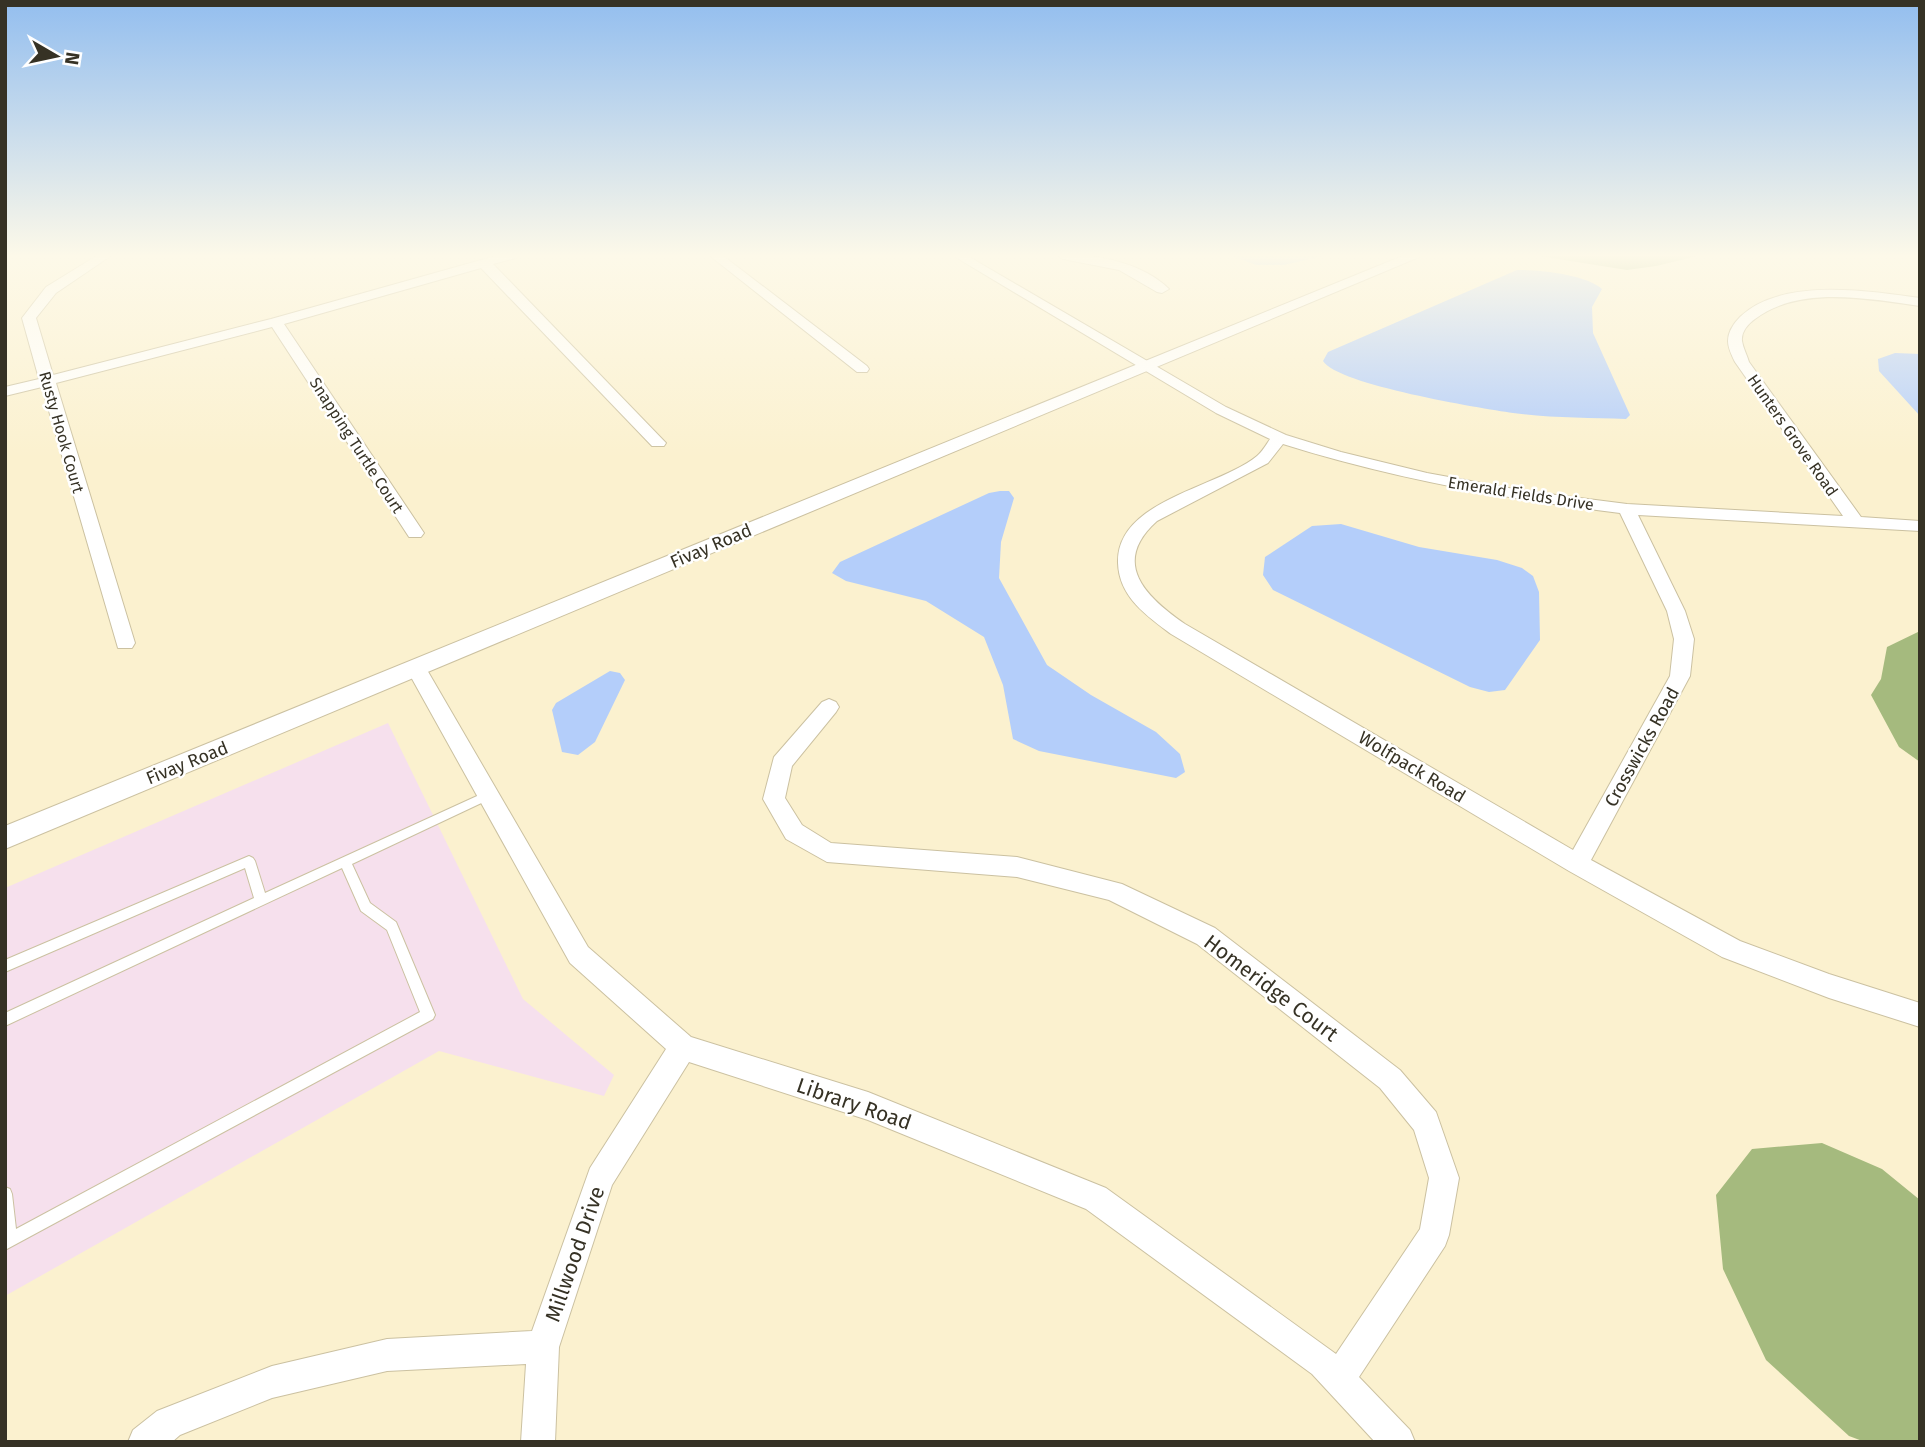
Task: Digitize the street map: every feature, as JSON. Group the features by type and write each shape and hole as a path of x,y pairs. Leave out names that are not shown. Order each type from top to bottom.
{"street":[{"name":"Rusty Hook Court","path":"30,323 125,643"},
{"path":"5,393 274,323"},
{"name":"Snapping Turtle Court","path":"276,323 415,533"},
{"path":"542,323 658,443"},
{"path":"802,323 862,369"},
{"name":"Emerald Fields Drive","path":"1073,323 1221,410 1280,438 1427,478 1525,496 1627,509 1920,526"},
{"name":"Fivay Road","path":"5,838 1252,323"},
{"name":"Hunters Grove Road","path":"1743,323 1735,341 1742,362 1854,522"},
{"name":"Wolfpack Road","path":"1280,438 1262,460 1151,517 1136,528 1127,550 1128,578 1144,603 1178,629 1577,864 1731,950 1829,986 1920,1015"},
{"name":"Crosswicks Road","path":"1577,864 1681,676 1684,639 1676,611 1627,509"},
{"name":"Library Road","path":"416,668 579,956 683,1047 868,1106 1096,1198 1323,1363 1398,1442"},
{"name":"Homeridge Court","path":"829,707 782,762 774,799 794,832 827,852 1017,867 1114,891 1206,936 1390,1079 1426,1122 1444,1178 1434,1235 1338,1380"},
{"name":"Millwood Drive","path":"538,1442 543,1347 600,1178 683,1047"},
{"path":"145,1442 169,1423 272,1382 387,1355 543,1347"}],"lane":[{"path":"5,1020 488,794"},
{"path":"5,966 248,861 261,901"},
{"path":"5,1194 7,1242 428,1015 391,926 365,907 345,862"}],"shaded area":[{"path":"388,723 523,999 614,1075 604,1096 439,1051 5,1296 5,888"}],"green space":[{"path":"1920,631 1920,762 1899,747 1871,695 1881,679 1887,647"},
{"path":"1822,1143 1882,1169 1920,1200 1920,1442 1865,1442 1849,1436 1766,1360 1723,1269 1716,1195 1752,1149"}],"water":[{"path":"1396,323 1593,323 1593,333 1630,415 1626,419 1527,415 1442,401 1354,379 1334,370 1323,361 1328,352"},
{"path":"1895,353 1920,354 1920,416 1879,371 1878,359"},
{"path":"1009,491 1014,498 1001,542 999,578 1047,665 1091,695 1156,732 1180,754 1185,772 1176,778 1039,751 1013,739 1003,685 984,637 926,601 846,581 832,573 840,562 989,493"},
{"path":"1341,524 1419,547 1497,560 1522,568 1533,576 1539,592 1540,640 1505,690 1489,692 1470,687 1273,590 1263,575 1265,557 1312,526"},
{"path":"610,671 620,673 625,680 595,742 578,755 562,752 552,710 556,703"}]}
